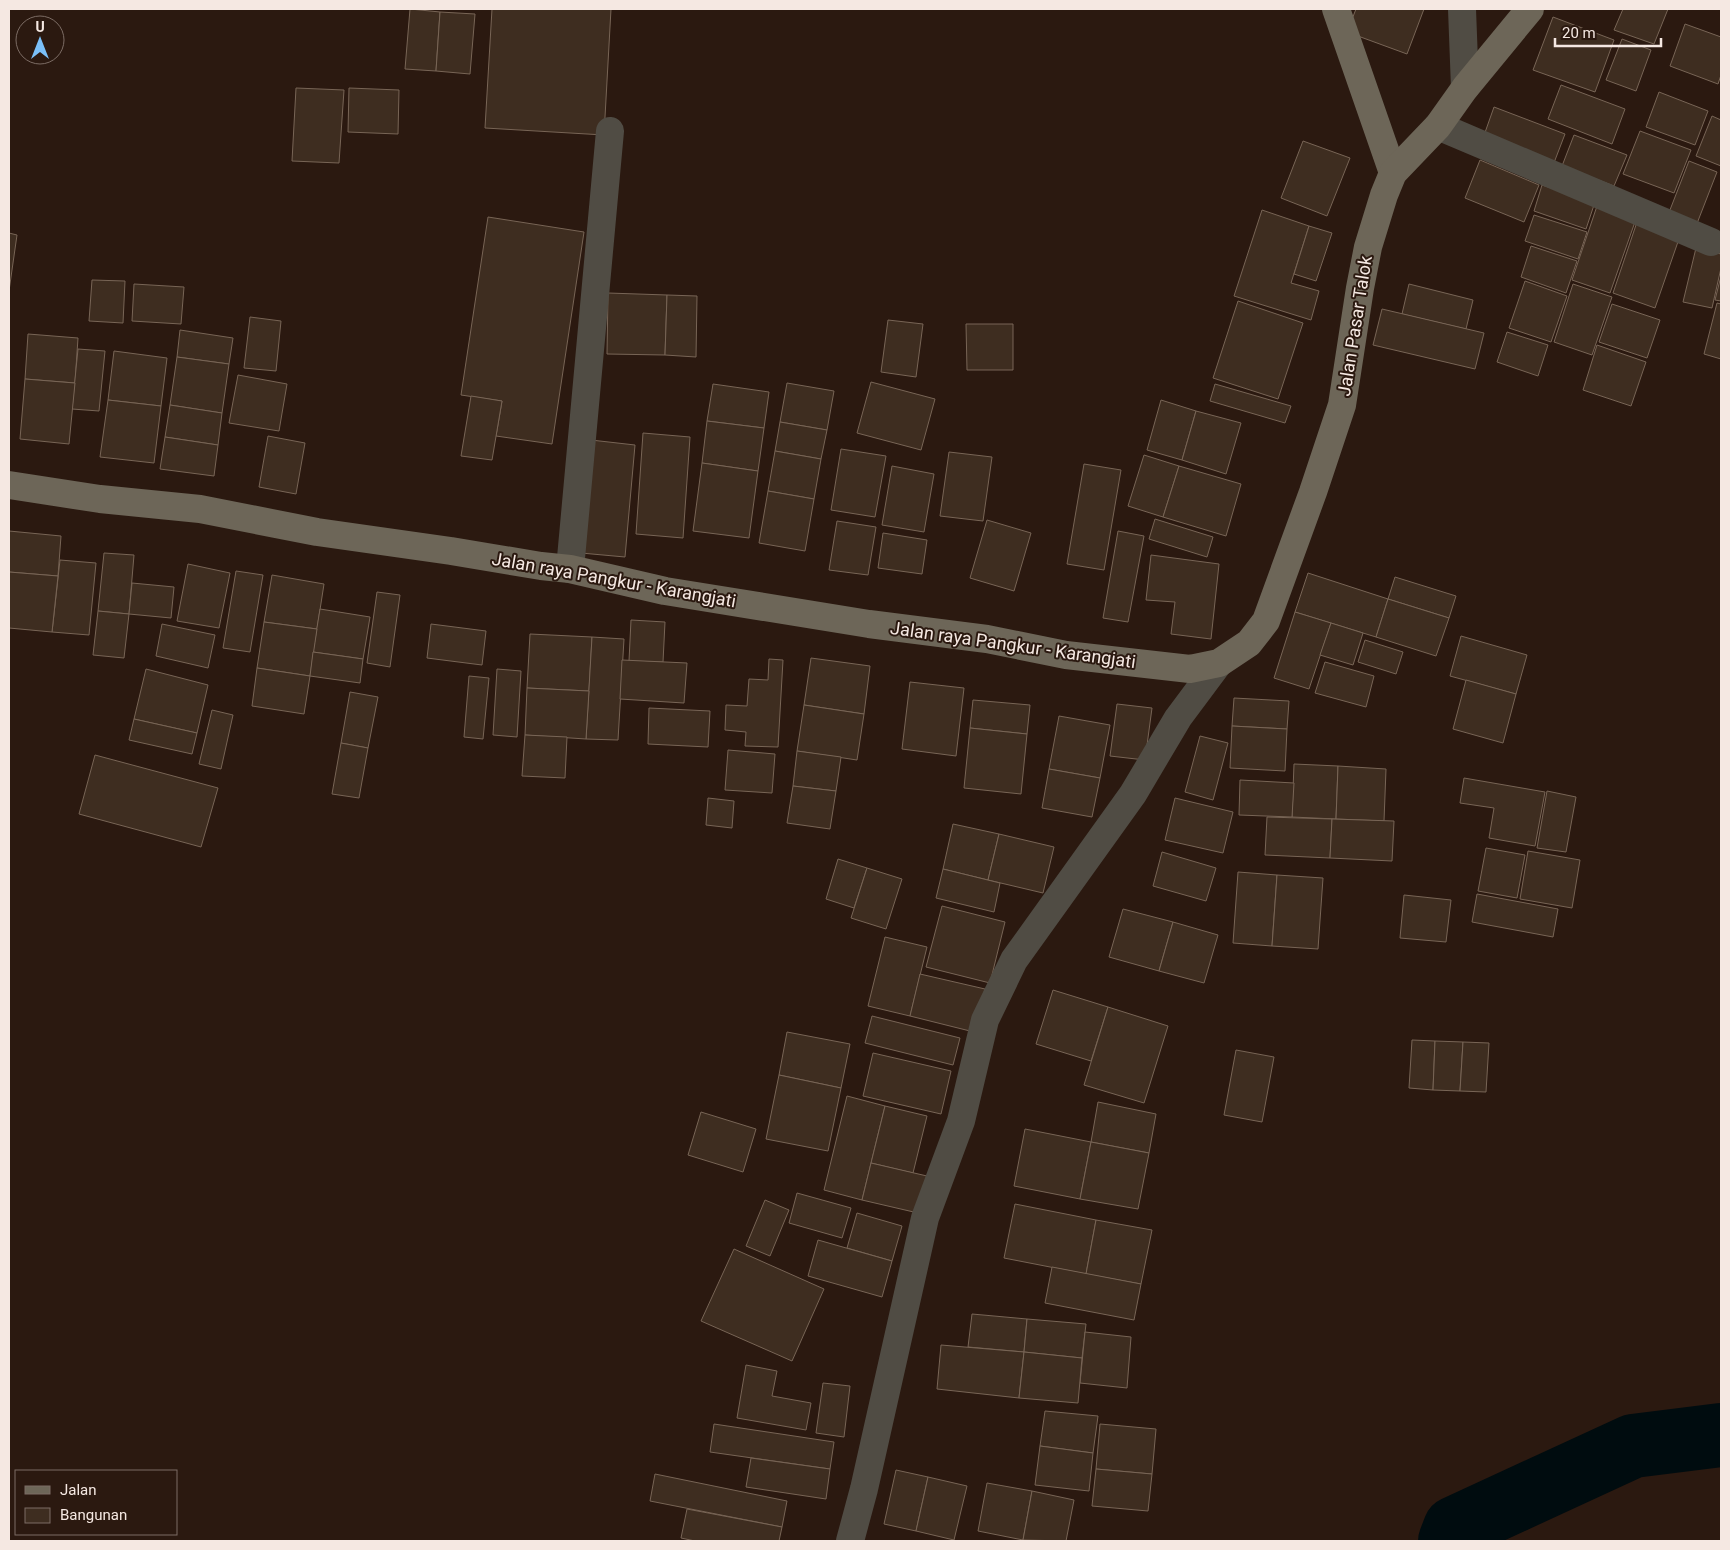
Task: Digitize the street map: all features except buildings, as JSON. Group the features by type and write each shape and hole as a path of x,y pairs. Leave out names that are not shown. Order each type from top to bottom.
{"main road":[{"path":"1336,9 1393,174"},
{"name":"Jalan Pasar Talok","path":"1219,663 1249,643 1266,621 1313,492 1342,405 1368,247 1384,195 1393,174 1438,126 1465,88 1530,9"},
{"name":"Jalan raya Pangkur - Karangjati","path":"9,484 100,499 200,508 317,532 570,569 665,591 870,624 987,639 1066,655 1190,669 1219,663"}],"street":[{"path":"1462,9 1465,88"},
{"path":"1438,126 1711,242"},
{"path":"570,569 610,131"},
{"path":"850,1541 864,1489 925,1218 962,1121 986,1020 1014,960 1133,794 1178,718 1219,663"}],"waterway":[{"path":"1450,1541 1455,1528 1633,1446 1721,1435"}]}
